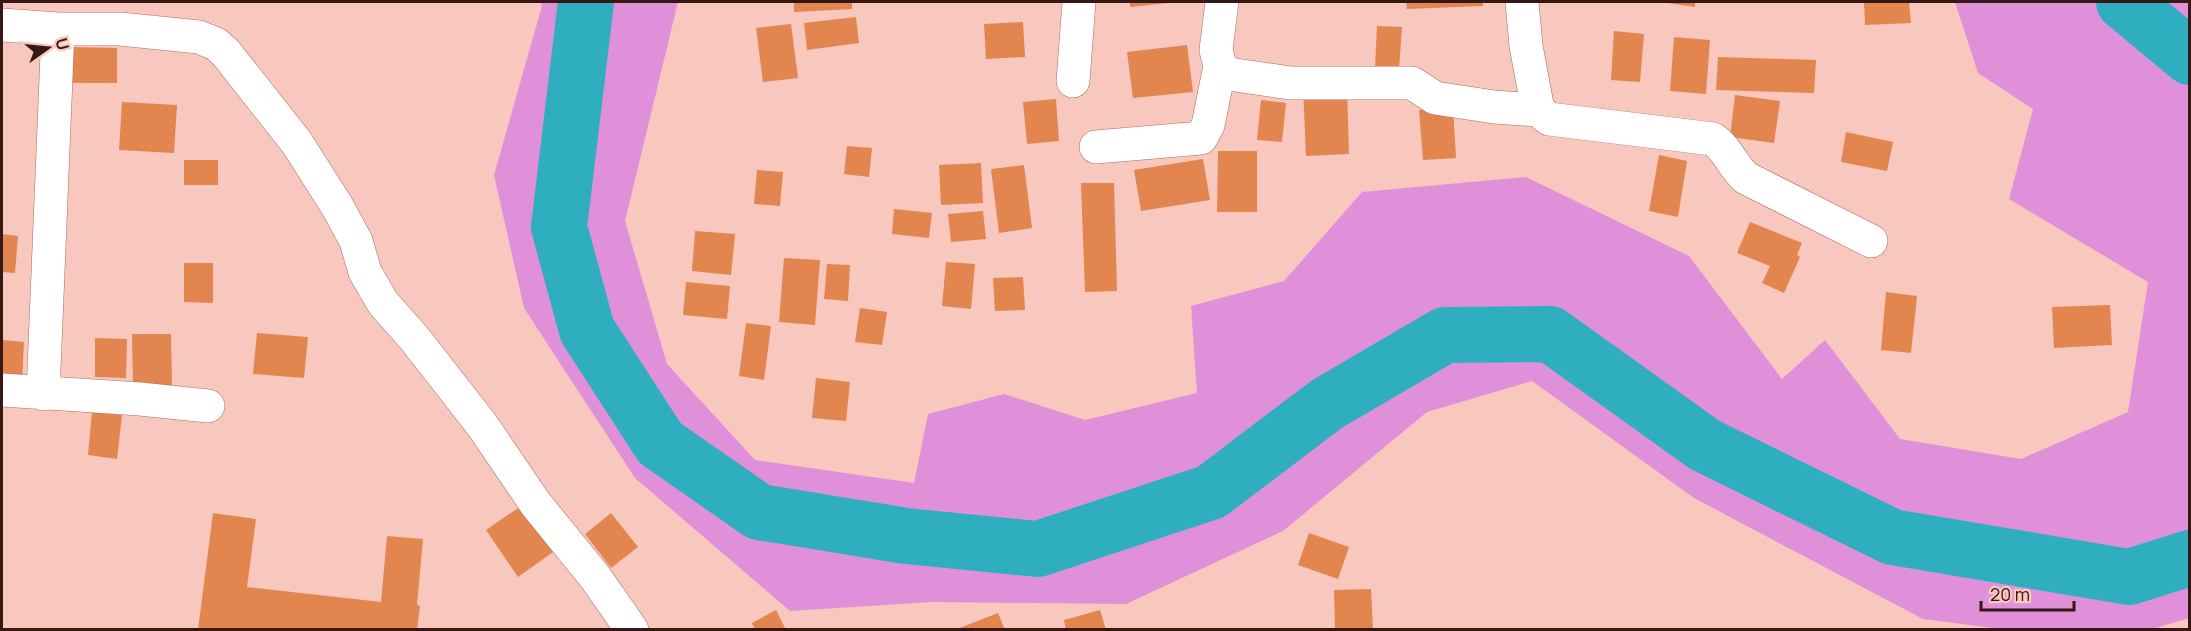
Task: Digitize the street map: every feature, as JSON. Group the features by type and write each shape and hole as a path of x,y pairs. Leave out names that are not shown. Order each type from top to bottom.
{"street":[{"path":"1072,81 1078,2"},
{"path":"1096,147 1201,138 1208,125 1220,66 1216,50 1222,2"},
{"path":"1522,2 1526,46 1538,110"},
{"path":"2,25 58,29 120,29 199,37 216,44 226,53 297,144 337,206 356,241 365,272 383,303 482,425 535,503 595,577 632,630"},
{"path":"43,394 58,29"},
{"path":"1220,66 1229,74 1290,83 1412,83 1435,98 1494,107 1538,110 1550,119 1713,139 1722,145 1736,170 1746,178 1871,241"},
{"path":"2,390 208,406"}],"shaded area":[{"path":"541,2 678,2 625,221 667,364 755,460 914,483 928,414 1004,394 1085,420 1197,393 1191,306 1284,281 1362,192 1526,177 1689,256 1782,379 1825,340 1900,439 2021,459 2128,412 2148,282 2009,199 2033,109 1978,73 1955,2 2189,2 2189,618 2149,630 2008,630 1923,619 1694,498 1532,381 1427,412 1283,531 1126,604 932,602 790,611 635,478 524,308 494,175 542,6"}],"building":[{"path":"794,2 852,2 852,9 794,12"},
{"path":"1130,2 1169,2 1169,3 1130,7"},
{"path":"1406,2 1483,2 1483,6 1407,9"},
{"path":"1660,2 1695,2 1695,7"},
{"path":"1864,2 1909,2 1911,23 1865,25"},
{"path":"856,17 859,43 807,50 804,23"},
{"path":"1023,22 1025,57 986,59 984,24"},
{"path":"791,24 798,78 763,82 756,28"},
{"path":"1377,26 1402,27 1399,70 1375,68"},
{"path":"1614,31 1644,34 1640,82 1611,80"},
{"path":"1674,37 1710,40 1706,94 1670,91"},
{"path":"1187,45 1193,92 1133,98 1127,52"},
{"path":"71,47 117,48 117,83 70,83"},
{"path":"1718,57 1816,60 1814,93 1716,90"},
{"path":"1303,87 1347,87 1349,154 1306,156"},
{"path":"1735,95 1780,101 1774,143 1730,137"},
{"path":"1056,99 1059,141 1027,144 1023,102"},
{"path":"1261,100 1286,103 1282,142 1257,140"},
{"path":"122,102 177,105 174,153 119,150"},
{"path":"1453,108 1456,158 1423,160 1419,110"},
{"path":"1846,132 1893,142 1887,171 1841,162"},
{"path":"847,146 872,148 869,177 844,174"},
{"path":"1218,151 1257,151 1257,212 1217,212"},
{"path":"1659,155 1687,161 1678,217 1649,211"},
{"path":"1203,159 1210,200 1141,211 1134,170"},
{"path":"184,160 218,160 218,185 184,185"},
{"path":"981,163 983,203 941,205 939,165"},
{"path":"1024,165 1032,228 999,233 991,169"},
{"path":"757,170 783,172 780,206 754,204"},
{"path":"1081,183 1114,183 1117,291 1085,292"},
{"path":"894,209 932,213 929,238 892,234"},
{"path":"983,211 986,239 951,242 948,214"},
{"path":"1750,222 1802,243 1797,255 1800,257 1784,293 1762,283 1770,266 1737,253"},
{"path":"695,231 735,234 731,275 692,271"},
{"path":"2,234 18,236 15,273 2,272"},
{"path":"784,258 820,260 815,325 779,322"},
{"path":"946,262 975,264 971,309 942,306"},
{"path":"184,263 213,263 213,303 184,302"},
{"path":"827,264 850,265 848,301 824,299"},
{"path":"1023,277 1025,310 995,311 993,278"},
{"path":"686,282 730,286 727,319 683,315"},
{"path":"1886,292 1917,296 1911,353 1881,350"},
{"path":"2110,305 2112,345 2054,348 2052,307"},
{"path":"860,308 887,312 882,345 855,342"},
{"path":"746,323 771,326 764,380 739,376"},
{"path":"257,333 308,337 304,378 253,374"},
{"path":"132,334 171,334 172,386 133,387"},
{"path":"95,338 127,339 126,378 95,377"},
{"path":"2,340 24,342 22,382 2,381"},
{"path":"816,378 850,382 846,421 812,418"},
{"path":"92,412 122,415 117,459 88,455"},
{"path":"524,504 556,550 518,577 486,530"},
{"path":"213,513 256,519 247,587 381,602 387,536 423,539 417,630 198,630"},
{"path":"611,513 638,547 611,568 585,534"},
{"path":"1309,533 1349,547 1338,579 1298,565"},
{"path":"1371,589 1373,630 1335,630 1334,590"},
{"path":"776,610 786,630 755,630 752,623"},
{"path":"1100,610 1106,630 1066,630 1064,620"},
{"path":"998,613 1005,630 957,630 957,629"}],"waterway":[{"path":"586,2 559,227 587,330 660,443 759,512 906,536 1038,549 1211,492 1327,404 1445,335 1550,334 1705,445 1892,537 2129,577 2190,558"},
{"path":"2124,2 2190,57"}]}
